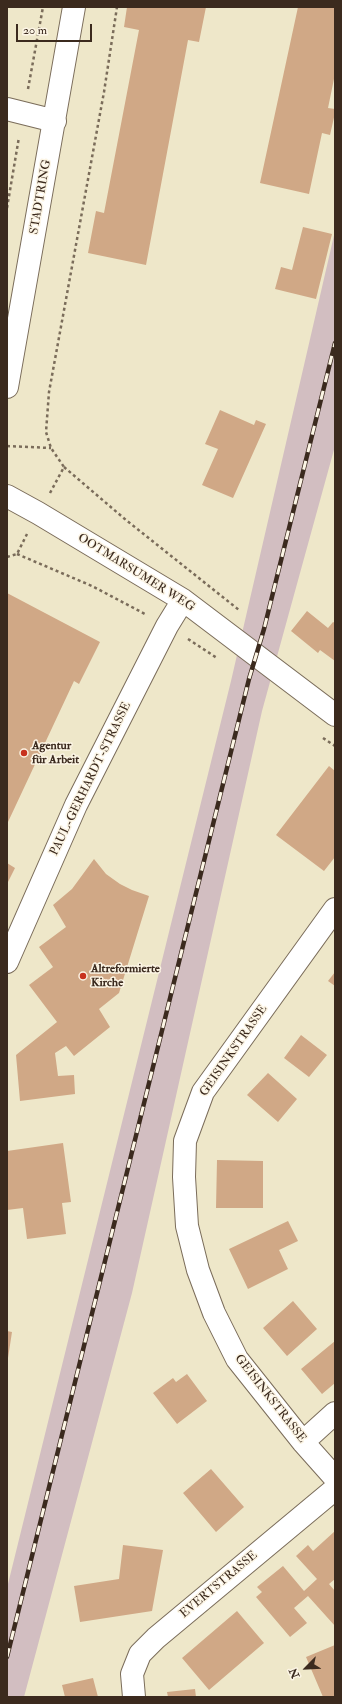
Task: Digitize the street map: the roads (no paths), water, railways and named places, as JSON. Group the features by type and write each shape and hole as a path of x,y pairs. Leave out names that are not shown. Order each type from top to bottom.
{"street":[{"name":"STADTRING","path":"7,387 74,7"},
{"path":"7,109 55,121"},
{"name":"OOTMARSUMER WEG","path":"7,496 183,600 335,715"},
{"name":"PAUL-GERHARDT-STRASSE","path":"7,962 76,805 167,626 183,600"},
{"name":"GEISINKSTRASSE","path":"335,909 203,1092 185,1141 184,1177 187,1226 198,1270 214,1313 237,1359 303,1442 335,1478"},
{"path":"303,1442 335,1413"},
{"name":"EVERTSTRASSE","path":"134,1697 132,1674 140,1654 150,1643 335,1489"}],"railway":[{"path":"7,1657 249,679 264,629 335,343"}],"place":[{"name":"Agentur für Arbeit","path":"24,753"},
{"name":"Altreformierte Kirche","path":"83,976"}]}
